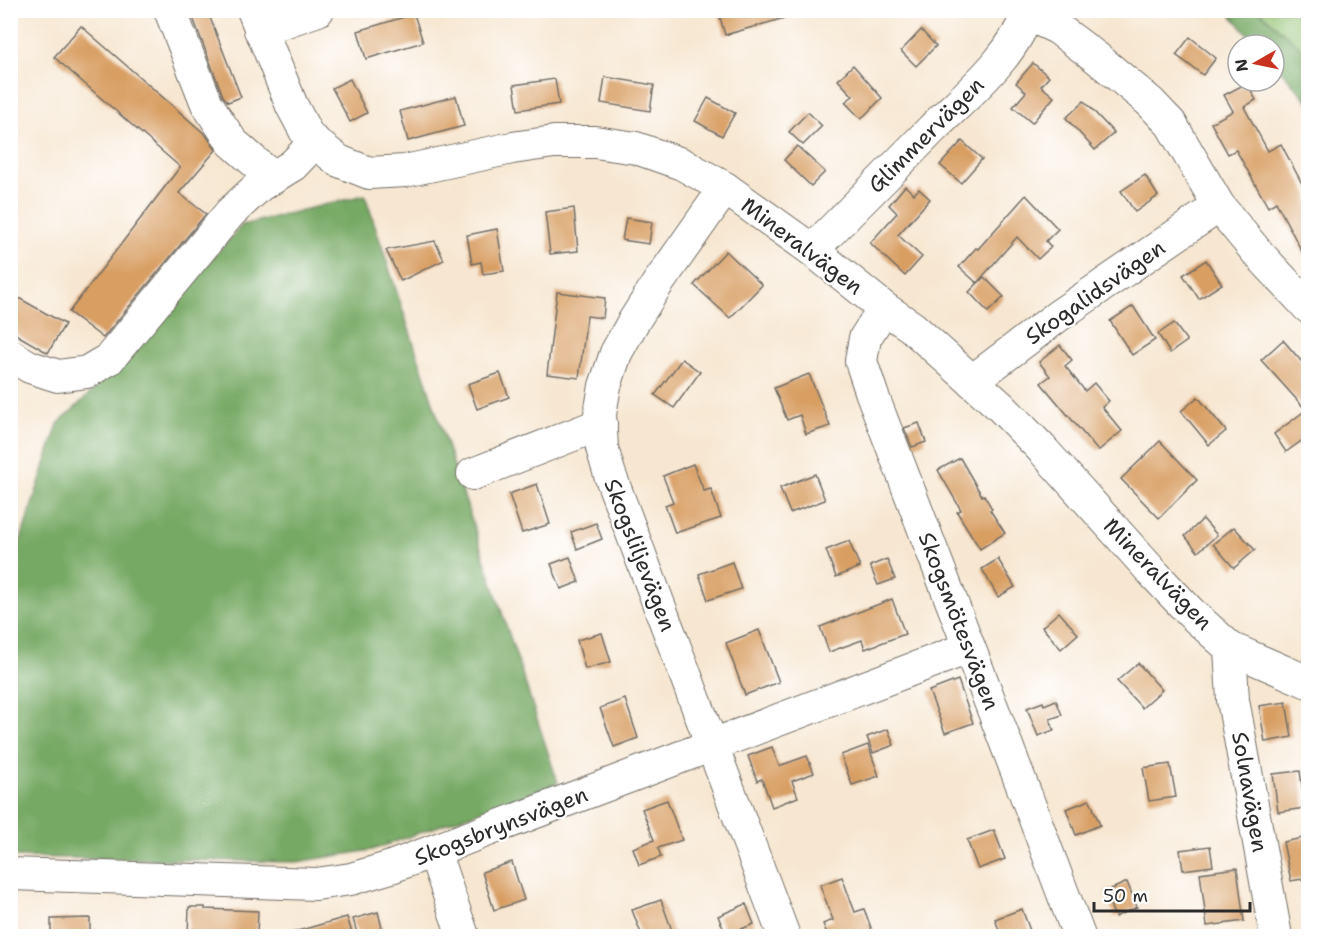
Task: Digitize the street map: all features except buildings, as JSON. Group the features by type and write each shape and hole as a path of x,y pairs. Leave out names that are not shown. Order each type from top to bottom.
{"street":[{"path":"170,10 207,104 232,142 273,178"},
{"path":"257,20 318,10"},
{"path":"1028,12 1057,28 1097,58 1171,124 1219,206 1308,307"},
{"name":"Glimmervägen","path":"812,250 1006,53 1028,12"},
{"name":"Mineralvägen","path":"257,20 292,105 309,138 339,161 369,172 405,171 502,150 554,142 595,142 636,148 682,164 725,188 812,250 884,308 912,327 1001,407 1191,613 1230,648 1308,682"},
{"path":"10,355 30,367 58,376 87,372 109,359 230,213 259,186 293,165 315,142"},
{"name":"Skogsliljevägen","path":"725,188 656,286 616,353 605,386 600,414 602,448 610,475 784,936"},
{"name":"Skogalidsvägen","path":"972,381 1058,315 1219,206"},
{"name":"Skogsmötesvägen","path":"884,308 865,338 861,361 1079,936"},
{"path":"473,474 601,424"},
{"name":"Skogsbrynsvägen","path":"10,874 316,884 351,879 434,851 969,648"},
{"name":"Solnavägen","path":"1230,648 1233,700 1276,936"},
{"path":"434,851 463,936"}],"green space":[{"path":"1227,11 1259,11 1284,33 1247,33"},
{"path":"1259,11 1308,11 1308,54 1286,33"},
{"path":"1286,35 1308,54 1308,101 1286,76"},
{"path":"365,195 558,783 372,850 297,862 11,857 11,570 58,424 104,380 242,225"}]}
